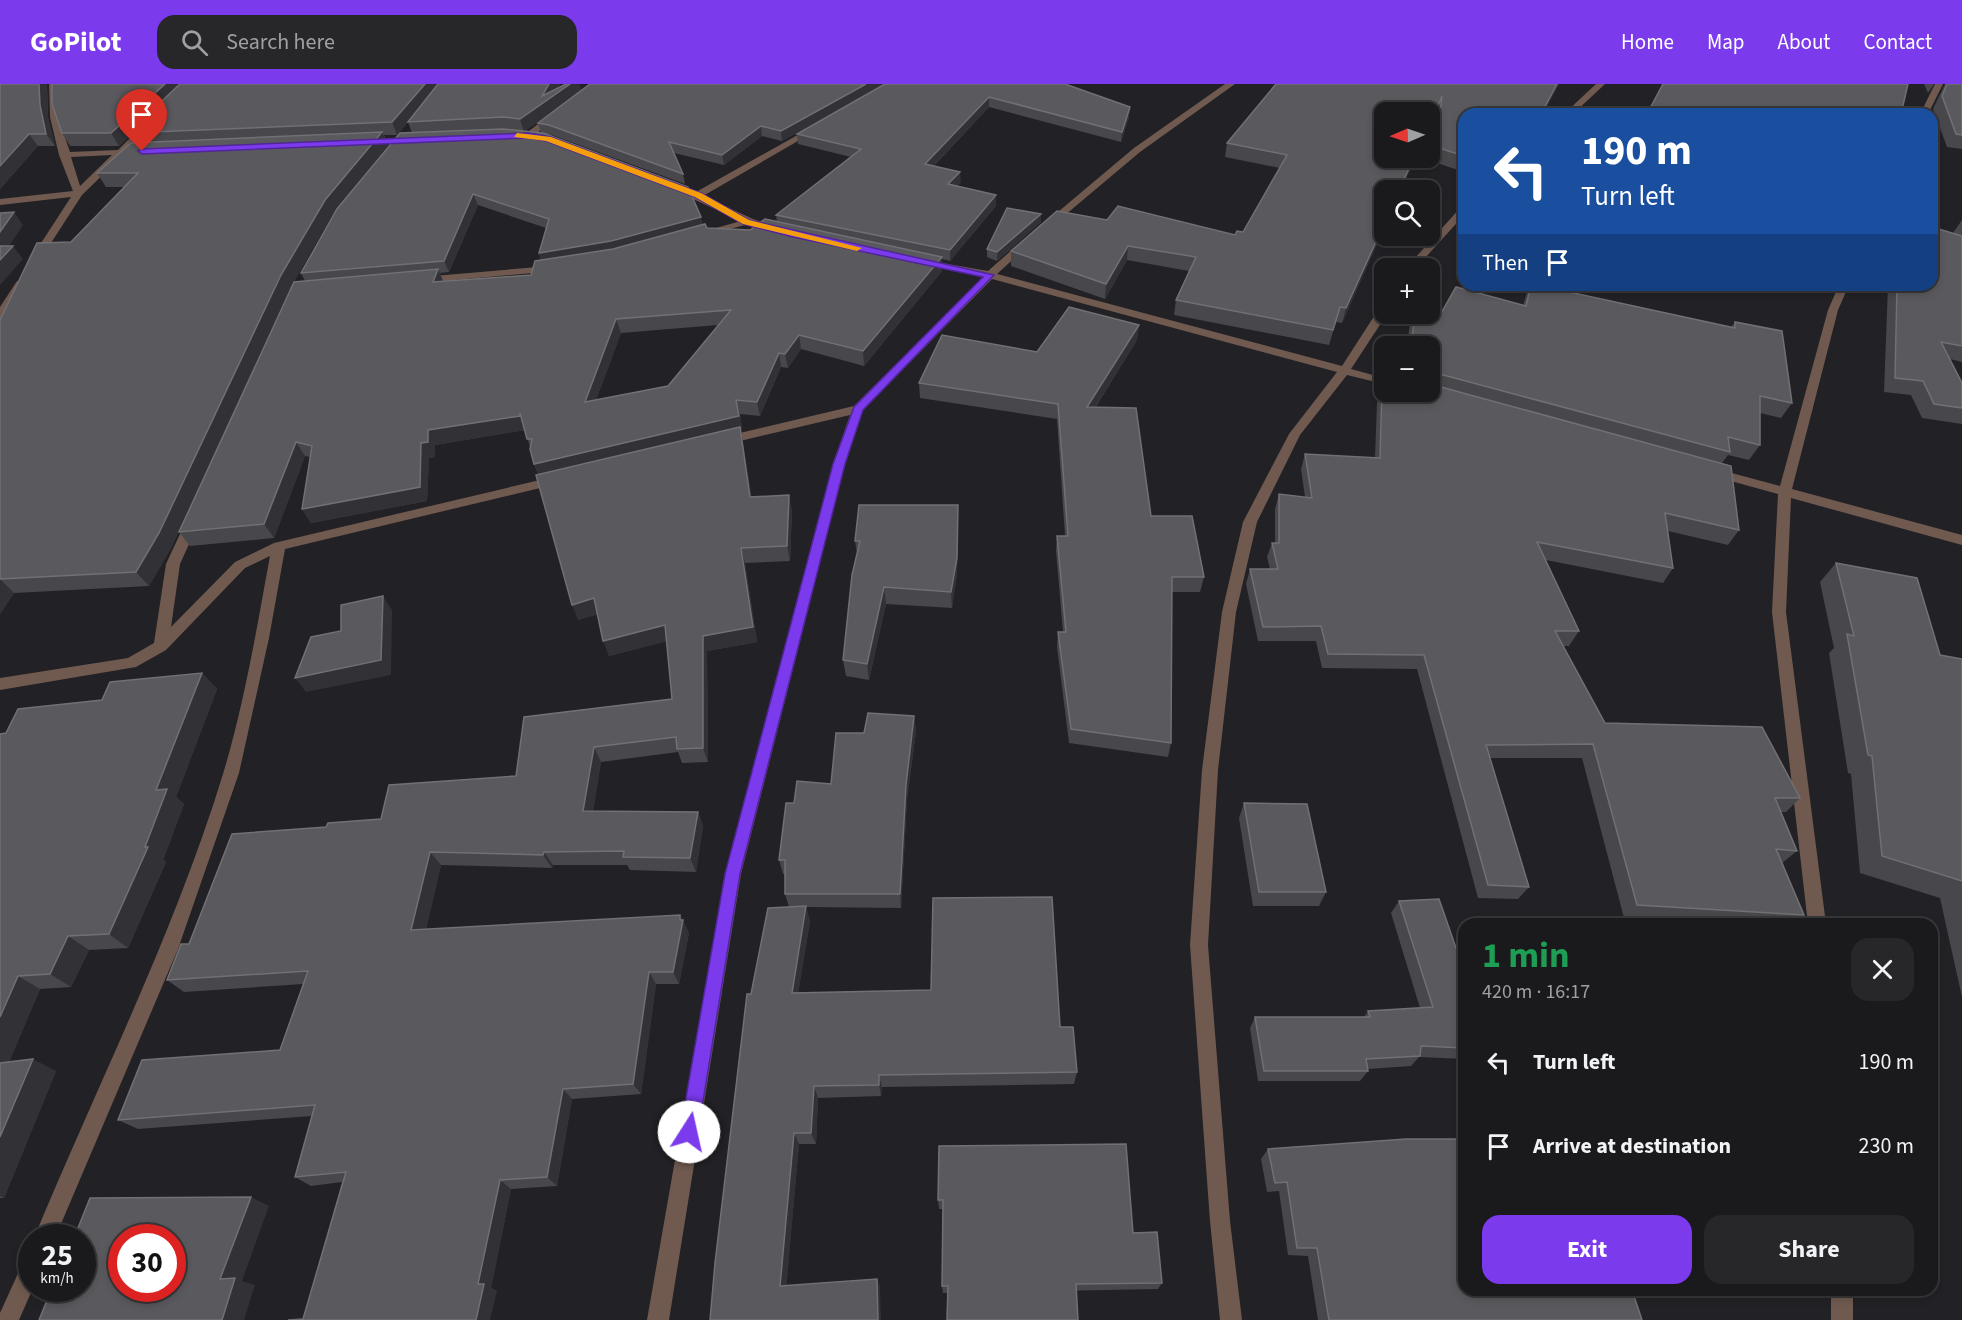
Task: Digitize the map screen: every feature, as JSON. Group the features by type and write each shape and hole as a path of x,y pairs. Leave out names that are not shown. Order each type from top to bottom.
{"street":[{"path":"53,84 54,117 64,155 78,193"},
{"path":"1044,228 1098,181 1206,99 1231,84"},
{"path":"1575,108 1601,84"},
{"path":"1927,108 1939,84"},
{"path":"548,139 523,136 563,110"},
{"path":"30,268 78,193 152,122"},
{"path":"698,195 822,125"},
{"path":"352,142 402,137 420,140"},
{"path":"385,158 402,137"},
{"path":"64,155 154,151"},
{"path":"666,183 698,195 746,222 783,232"},
{"path":"0,202 78,193"},
{"path":"1420,258 1458,216"},
{"path":"686,239 746,222"},
{"path":"658,1320 733,874 839,464 858,409 990,275 1035,236"},
{"path":"909,258 990,275 1374,378"},
{"path":"411,281 560,267"},
{"path":"0,315 24,277"},
{"path":"1816,918 1779,612 1785,491 1833,310 1841,291"},
{"path":"1231,1320 1220,1221 1199,945 1210,770 1229,612 1250,522 1295,434 1345,370 1374,324"},
{"path":"707,445 858,409"},
{"path":"1695,466 1962,540"},
{"path":"0,684 131,663 161,646 240,565 279,546 568,478"},
{"path":"161,646 173,564 196,515"},
{"path":"50,1224 169,949 231,773 262,638 279,546"},
{"path":"1842,1296 1842,1320"},
{"path":"8,1320 18,1297"}],"building":[{"path":"0,84 39,84 40,105 46,134 29,134 0,166"},
{"path":"52,84 165,84 111,133 62,133 52,104"},
{"path":"180,84 425,84 392,122 128,133"},
{"path":"438,84 549,84 542,96 570,84 520,119 503,117 408,122"},
{"path":"590,84 866,84 781,131 761,126 722,155 669,142 683,174 538,123"},
{"path":"885,84 1065,84 1130,107 1122,132 989,97 925,164 960,172 948,184 996,195 950,250 776,215 861,149 797,134"},
{"path":"1276,84 1557,84 1544,108 1458,108 1458,154 1440,148 1442,96 1439,102 1374,102 1374,168 1409,168 1404,180 1374,180 1374,246 1346,308 1340,307 1333,330 1176,300 1196,257 1128,246 1106,284 1011,251 1057,211 1107,220 1118,206 1235,235 1237,231 1243,232 1287,155 1227,143"},
{"path":"1663,84 1908,84 1902,108 1650,108"},
{"path":"1947,84 1962,84 1962,135 1956,134 1942,96"},
{"path":"503,129 543,133 688,187 701,217 611,241 539,253 549,219 473,194 444,261 301,273 337,209 400,133"},
{"path":"382,132 325,200 281,275 159,533 136,572 0,579 0,320 37,243 71,242 138,173 97,173 131,143"},
{"path":"1007,208 1041,214 997,252 987,249"},
{"path":"14,212 0,232 0,213"},
{"path":"765,219 942,257 863,351 799,335 785,354 779,353 757,402 736,400 739,416 534,464 530,449 532,439 527,439 520,413 520,416 428,430 428,442 421,443 420,487 302,509 312,446 296,442 264,524 179,532 294,282 438,269 433,282 531,275 535,261 613,249 705,224 707,228 750,230","holes":["731,310 668,386 585,402 616,319"]},
{"path":"1938,229 1962,236 1962,346 1941,342 1962,383 1962,408 1934,404 1923,381 1895,378 1897,291 1938,291"},
{"path":"0,246 13,246 0,260"},
{"path":"1456,287 1458,291 1471,291 1526,306 1530,291 1569,291 1735,328 1735,322 1782,331 1792,403 1760,396 1760,445 1728,437 1730,452 1440,374 1440,336 1412,336 1414,324 1440,324 1440,315"},
{"path":"1069,307 1139,325 1087,407 1136,408 1151,516 1192,516 1204,577 1172,577 1171,743 1071,729 1058,632 1066,632 1057,536 1068,536 1058,404 919,383 942,335 1037,352"},
{"path":"1440,387 1731,466 1739,530 1665,513 1673,568 1537,542 1579,631 1555,631 1605,723 1762,727 1800,798 1775,798 1797,851 1776,849 1804,915 1637,905 1593,744 1486,745 1529,887 1488,885 1424,655 1328,654 1321,626 1263,627 1250,569 1278,569 1272,543 1279,543 1279,494 1312,498 1305,454 1380,458 1382,402 1440,402"},
{"path":"740,427 750,497 789,495 787,546 741,548 753,627 703,636 703,748 677,749 676,737 594,747 583,811 698,812 690,858 623,857 624,851 544,852 543,855 430,852 411,930 680,915 680,920 683,920 673,972 649,972 633,1084 563,1089 547,1177 500,1180 478,1284 484,1284 476,1320 288,1320 303,1319 346,1172 295,1177 315,1105 118,1120 142,1060 280,1050 308,971 167,980 181,944 189,944 232,834 326,827 328,823 381,819 389,785 516,776 524,717 672,699 665,625 603,641 594,598 572,605 536,475"},
{"path":"859,505 958,505 957,558 951,592 884,587 867,664 843,660 852,575 860,541 855,541"},
{"path":"1836,563 1917,578 1940,655 1962,659 1962,881 1882,856 1872,756 1868,755 1847,634 1854,636"},
{"path":"383,596 381,660 295,678 311,637 341,631 341,605"},
{"path":"202,673 156,790 167,789 145,847 148,847 109,934 68,936 50,974 18,976 0,1017 0,734 6,733 18,709 102,700 110,682"},
{"path":"868,713 914,716 906,785 900,894 785,894 785,860 779,860 786,803 794,803 797,781 831,784 836,733 864,733"},
{"path":"1244,803 1307,804 1326,892 1259,892"},
{"path":"1052,897 1060,1027 1073,1027 1077,1072 879,1075 879,1085 814,1086 811,1133 794,1133 780,1286 877,1279 878,1320 710,1320 747,994 751,994 768,908 806,906 792,993 931,990 933,898"},
{"path":"1439,899 1458,954 1458,1048 1421,1046 1420,1056 1366,1059 1368,1071 1264,1071 1255,1017 1370,1017 1368,1011 1433,1007 1399,901"},
{"path":"33,1059 0,1137 0,1063"},
{"path":"1406,1139 1458,1139 1458,1296 1634,1296 1642,1320 1329,1320 1317,1248 1297,1248 1287,1182 1275,1183 1268,1149"},
{"path":"1126,1144 1133,1233 1157,1232 1162,1283 1076,1284 1078,1320 947,1320 948,1286 942,1286 943,1200 938,1200 939,1146"},
{"path":"251,1197 220,1279 235,1278 222,1320 39,1320 46,1302 96,1302 96,1224 80,1224 90,1198"}],"slow traffic":[{"path":"517,135 548,139 698,195 746,222 793,235 857,248"}],"route":[{"path":"142,151 507,135 528,136 548,139 698,195 746,222 793,235 990,275 858,409 839,464 733,874 689,1132"}]}
